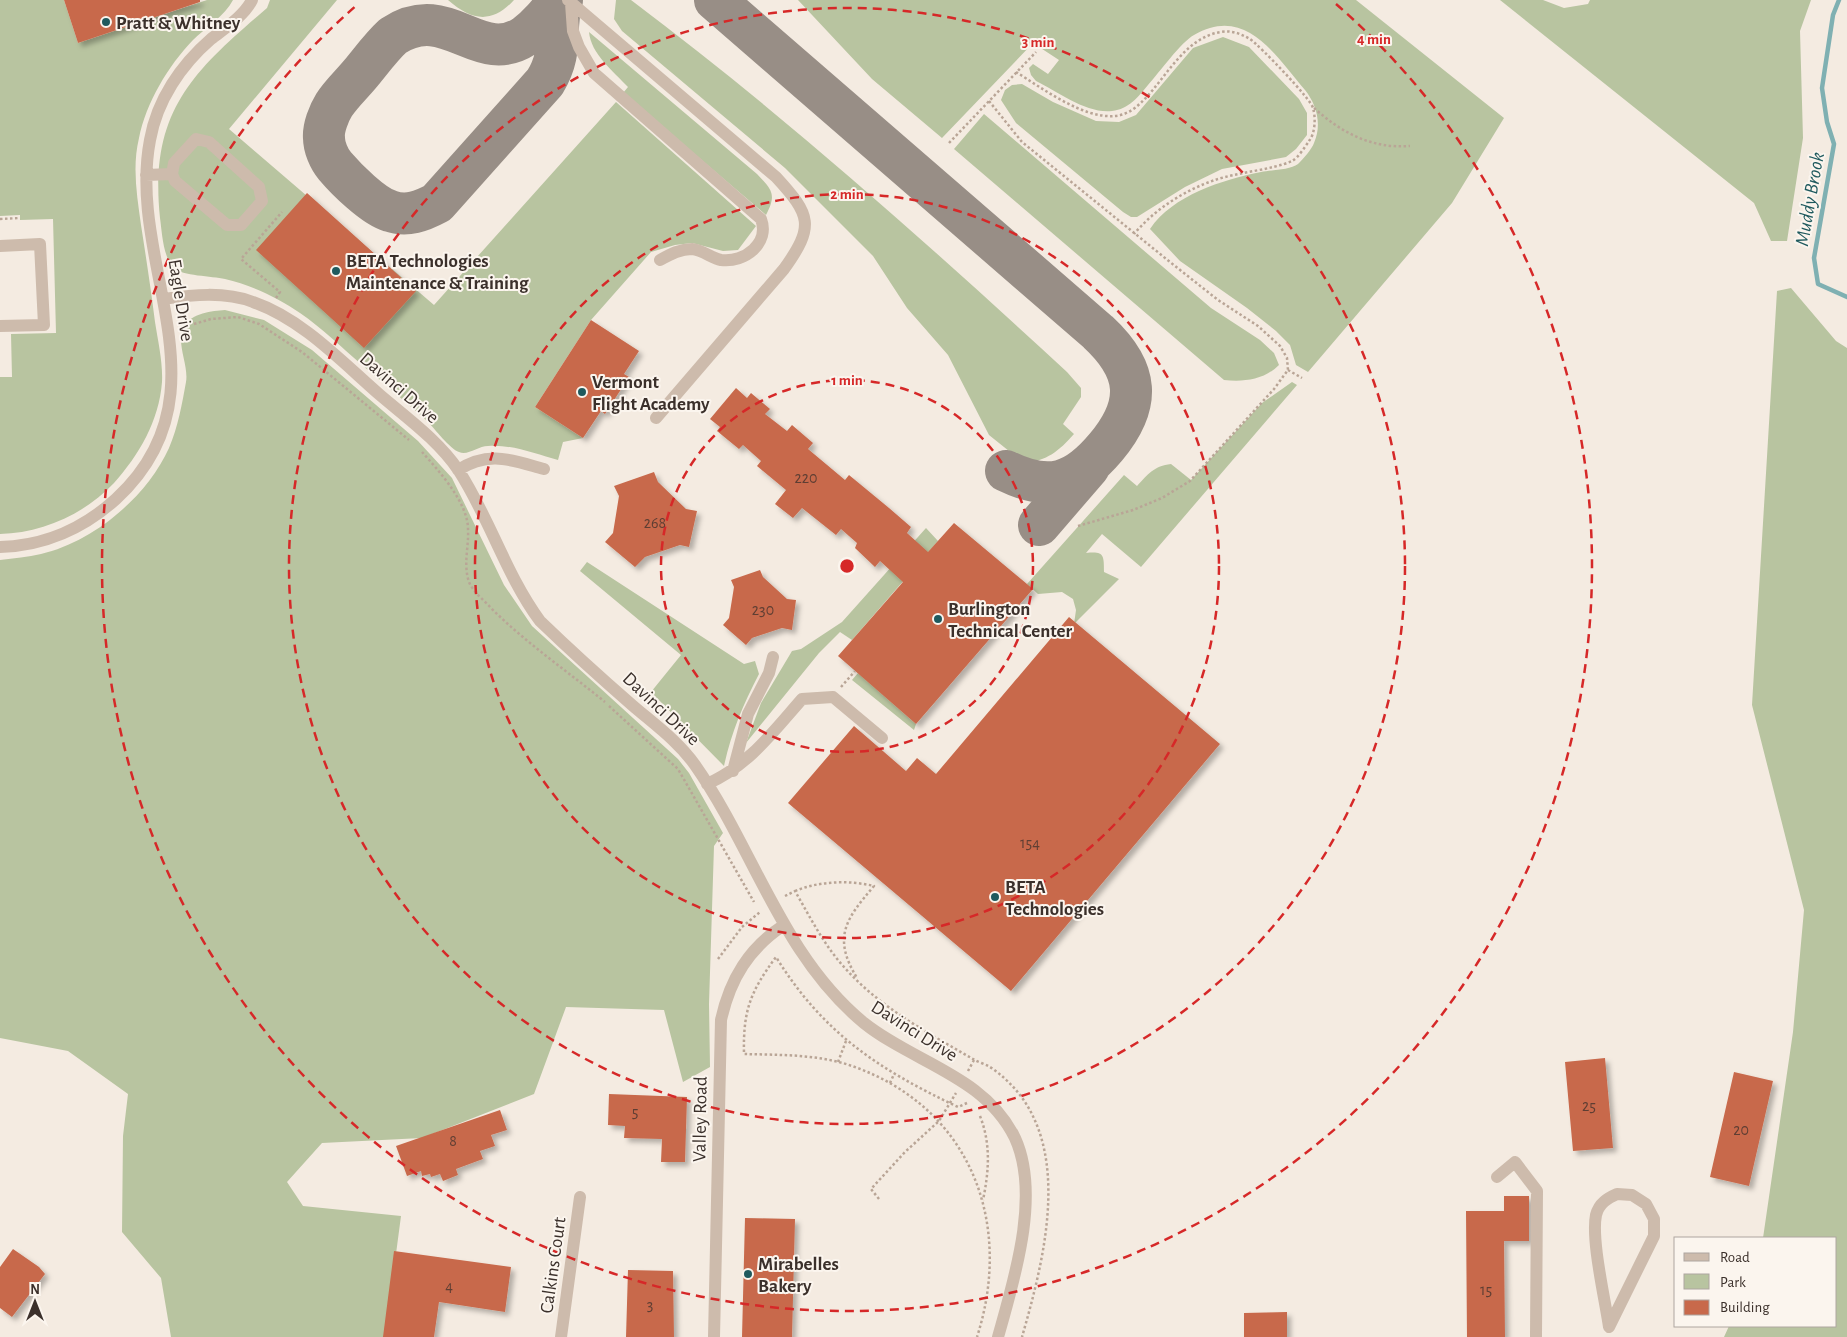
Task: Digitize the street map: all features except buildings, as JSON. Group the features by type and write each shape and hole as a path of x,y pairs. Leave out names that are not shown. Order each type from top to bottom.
{"street":[{"name":"Eagle Drive","path":"0,547 50,539 89,521 125,490 155,448 171,397 171,350 148,213 146,175 150,139 168,91 196,52 242,13 252,0"},
{"path":"570,1 573,31 579,47 594,73 761,219 764,227 764,235 754,250 735,259 720,260 705,252 691,249 676,251 660,260"},
{"path":"570,1 776,177 795,197 805,221 804,236 800,246 784,269 656,418"},
{"path":"196,139 209,142 259,187 262,202 241,225 227,225 175,181 172,174 174,164 196,139"},
{"path":"146,175 172,174"},
{"path":"0,246 40,244 44,325 0,326"},
{"name":"Davinci Drive","path":"163,299 206,294 229,296 270,308 293,322 420,429 458,470 523,599 540,621 674,740 695,765 784,925 829,988 864,1023 908,1053 962,1081 985,1096 1001,1115 1015,1139 1024,1170 1025,1189 1021,1240 998,1337"},
{"path":"458,470 474,460 492,457 544,468"},
{"path":"733,770 748,714 769,672 773,656"},
{"path":"707,784 746,761 802,699 833,697 882,738"},
{"name":"Valley Road","path":"714,1337 722,1020 732,982 743,963 768,936 784,925"},
{"path":"1497,1177 1514,1162 1538,1191 1536,1337"},
{"path":"1618,1194 1632,1195 1646,1204 1654,1219 1654,1236 1609,1332 1595,1234 1596,1213 1605,1200 1618,1194"},
{"name":"Calkins Court","path":"561,1337 580,1197"}],"path":[{"path":"1016,72 1054,96 1091,113 1116,116 1135,109 1181,54 1197,39 1221,32 1237,32 1251,40 1303,93 1313,107 1336,126 1374,144 1391,148 1410,146"},
{"path":"949,143 1036,52"},
{"path":"989,101 1022,142 1218,300 1258,326 1280,346 1287,358 1288,370 1274,389 1190,482 1148,504 1078,526"},
{"path":"1134,234 1148,217 1178,198 1214,180 1293,160 1311,139 1314,123 1313,107"},
{"path":"270,308 280,292 241,259 282,212"},
{"path":"0,219 20,218"},
{"path":"194,324 211,319 238,317 259,324 302,352 411,441"},
{"path":"1288,370 1302,378"},
{"path":"419,448 441,473 464,512 468,528 465,566 470,583 478,594 515,630 604,701 678,769 760,912"},
{"path":"833,697 855,671"},
{"path":"718,959 742,927 772,903 795,891 833,883 855,881 874,886 850,914 844,929 843,944 849,964 860,982"},
{"path":"795,891 825,942 844,968 904,1019 990,1067 1010,1085 1025,1104 1044,1146 1048,1191 1047,1226 1037,1283 1022,1337"},
{"path":"972,1101 958,1107 894,1074 846,1041 806,1001 776,958 750,998 743,1027 744,1054 804,1057 838,1062 853,1066 890,1083 905,1092 939,1121 971,1168 983,1200 990,1231 990,1262 985,1306 977,1337"},
{"path":"838,1062 846,1041"},
{"path":"879,1199 871,1189 905,1152 939,1121 975,1060"},
{"path":"890,1083 894,1074"},
{"path":"978,1110 984,1126 989,1158 988,1177 983,1200"}],"green space":[{"path":"0,0 64,0 78,43 207,0 233,0 220,17 193,40 167,73 147,112 137,149 137,192 162,367 160,396 152,424 132,461 114,483 90,504 47,526 16,533 0,534 0,377 12,377 11,334 56,333 53,219 20,220 20,215 0,216"},
{"path":"270,0 337,0 229,129 434,305 616,102 756,226 738,250 723,251 692,243 675,245 651,252 591,320 535,407 583,438 563,442 558,460 506,446 484,446 466,453 455,450 427,421 324,331 300,313 283,302 254,288 225,279 184,273 178,271 170,264 162,237 158,181 162,149 169,122 181,97 197,75 217,53 267,8"},
{"path":"448,0 514,0 498,13 482,17 465,12"},
{"path":"616,0 631,0 744,88 854,180 1067,372 1081,388 1081,397 1063,424 1074,434 1052,454 1039,460 1024,463 989,435 948,355 907,308 873,256 785,168 622,31 614,19"},
{"path":"798,0 1356,0 1504,118 1452,203 1308,372 1296,365 1290,345 1276,331 1180,261 1150,229 1160,217 1185,198 1230,180 1295,166 1313,145 1318,122 1313,102 1282,62 1258,38 1244,30 1229,26 1212,27 1194,35 1177,51 1133,102 1123,108 1112,111 1102,111 1083,106 1036,81 1031,75 1029,68 1033,64 1048,74 1059,60 1033,43 942,138 872,79"},
{"path":"1500,0 1543,0 1564,8 1588,4 1590,0 1811,0 1800,31 1803,138 1787,241 1771,241 1754,203"},
{"path":"589,32 757,174 769,188 772,197 766,215 623,93 628,87 598,55"},
{"path":"1223,37 1249,47 1299,99 1307,113 1307,135 1296,149 1286,157 1222,169 1185,187 1137,217 1131,217 1123,212 1016,123 1001,100 1005,90 1012,85 1022,84 1053,102 1096,121 1119,122 1136,115 1193,48"},
{"path":"984,114 1211,308 1260,340 1274,353 1279,365 1267,374 1253,379 1239,381 1224,380 954,149"},
{"path":"1791,288 1836,341 1847,348 1847,1337 1724,1337 1729,1327 1837,1327 1837,1237 1763,1237 1793,1032 1804,910 1752,705 1777,291"},
{"path":"225,310 264,320 312,350 418,441 452,478 504,585 532,626 678,759 689,773 723,833 714,846 709,1004 710,1067 683,1082 664,1010 566,1007 534,1094 422,1138 322,1143 287,1182 303,1206 401,1216 385,1337 171,1337 161,1278 122,1232 123,1136 128,1094 68,1051 0,1038 0,560 26,557 61,548 99,528 133,500 159,466 175,432 186,382 186,368 181,346 184,326 197,315"},
{"path":"1292,382 1297,385 1141,567 1102,534 1086,553 1102,555 1104,572 1119,579 1074,624 1076,610 1073,599 1062,592 1038,594 1027,584 1124,475 1137,486 1148,474 1171,464 1191,480 1262,403"},
{"path":"926,528 938,541 852,640 840,632 819,653 746,743 761,703 792,651 801,649 842,622"},
{"path":"587,562 744,664 755,661 759,674 738,719 724,766 651,692 681,655 580,571"},
{"path":"858,673 916,724 914,730 852,680"}],"waterway":[{"name":"Muddy Brook","path":"1839,0 1833,15 1822,88 1827,122 1834,144 1814,258 1818,284 1847,297"}],"taxiway":[{"path":"559,0 544,19 530,32 508,43 492,44 447,28 430,25 413,27 393,36 340,97 330,112 325,125 324,138 326,149 333,163 360,192 376,204 390,211 396,213 414,212 437,203 545,82 554,61 562,0"},
{"path":"715,0 1098,332 1112,346 1122,360 1131,388 1130,402 1126,416 1118,431 1095,460 1072,476 1060,481 1035,481 1021,478 1006,471"},
{"path":"1039,525 1089,467"}],"place":[{"name":"Pratt & Whitney","path":"106,22"},
{"name":"BETA Technologies Maintenance & Training","path":"336,271"},
{"name":"Vermont Flight Academy","path":"582,392"},
{"name":"Burlington Technical Center","path":"938,619"},
{"name":"BETA Technologies","path":"995,897"},
{"name":"Mirabelles Bakery","path":"748,1274"}]}
